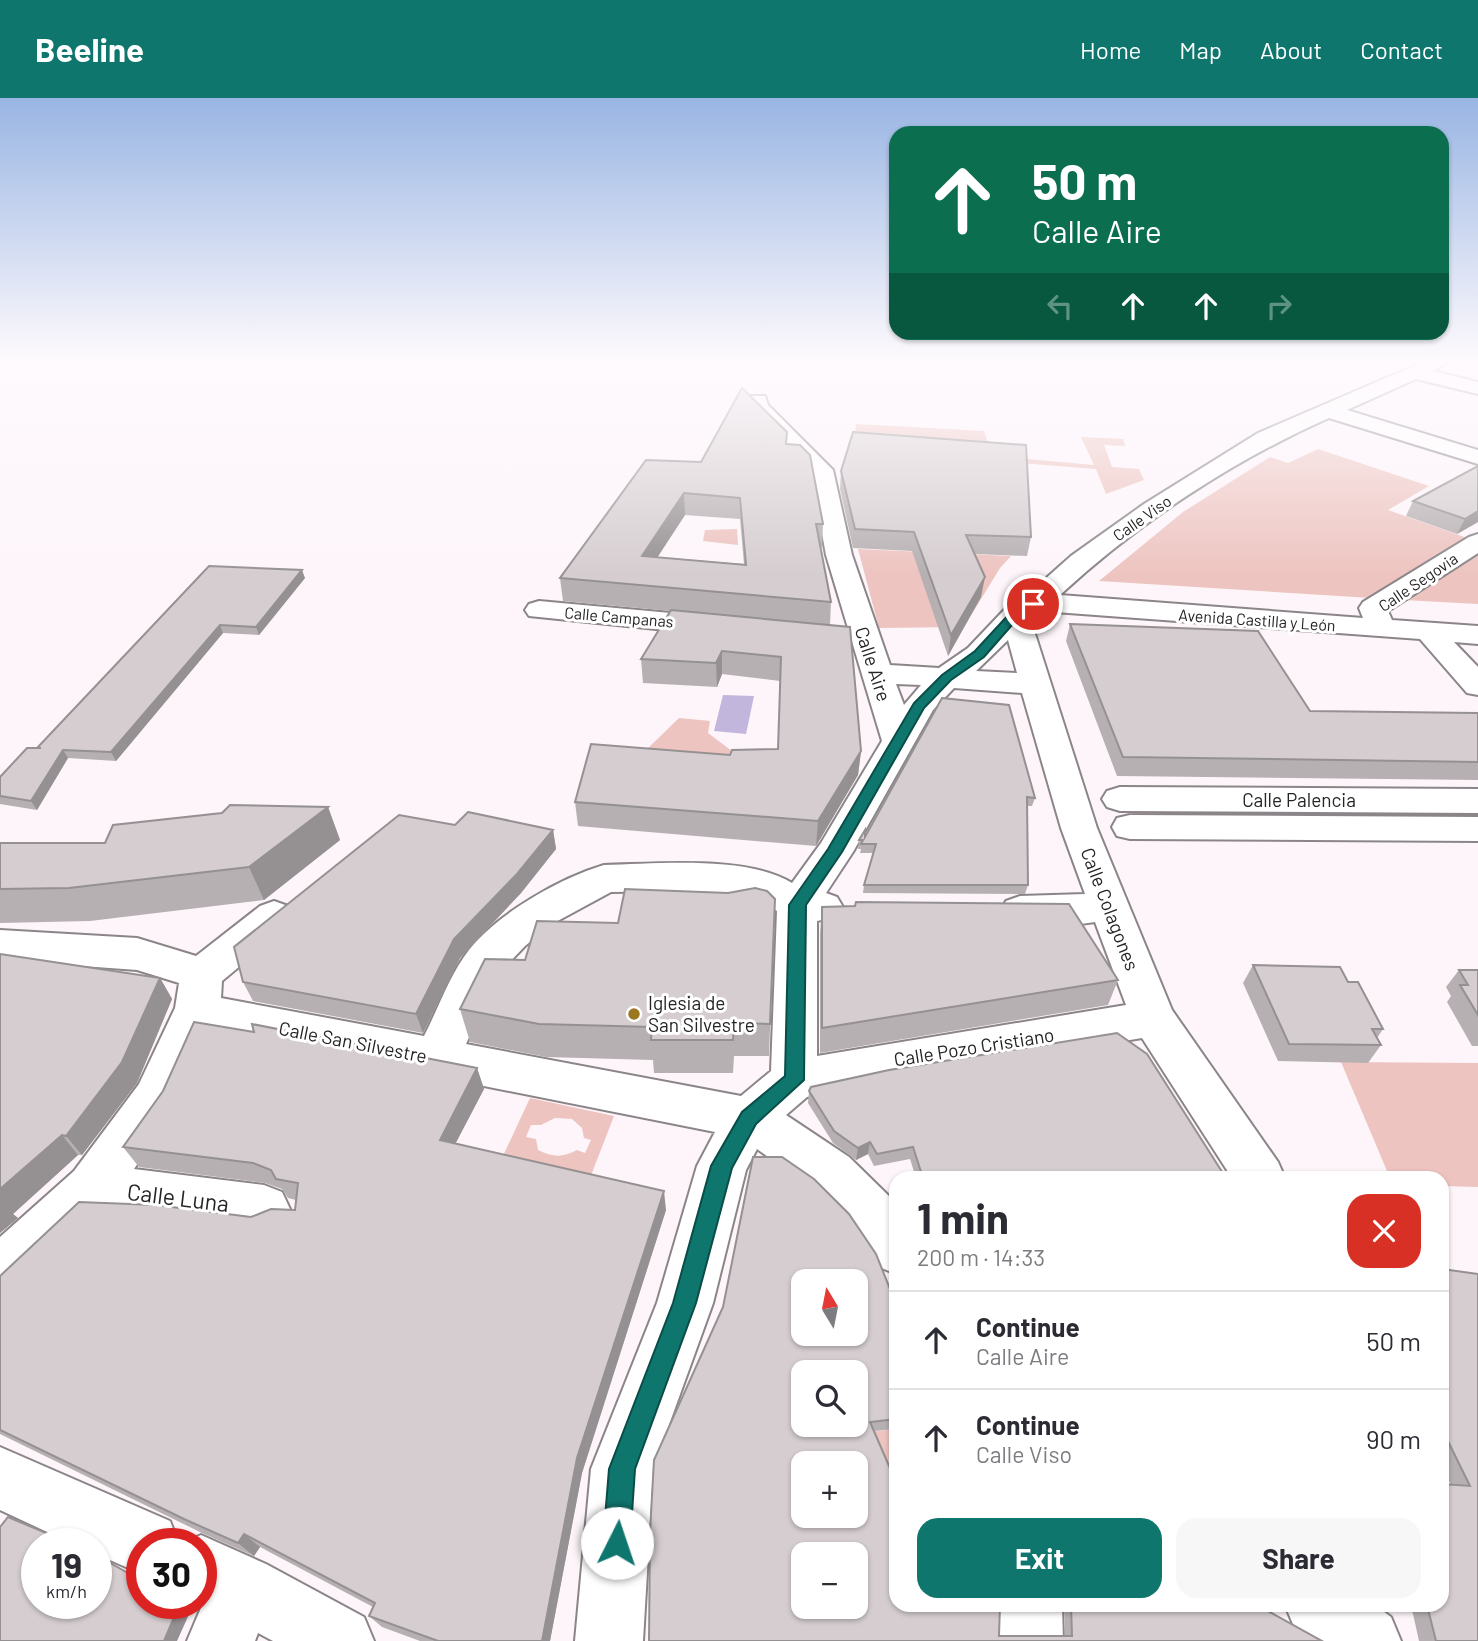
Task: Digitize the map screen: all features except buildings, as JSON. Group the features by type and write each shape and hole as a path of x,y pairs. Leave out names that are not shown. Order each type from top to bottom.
{"street":[{"name":"Calle Aire","path":"783,431 822,470 852,639 876,673 899,741"},
{"name":"Calle Viso","path":"899,741 919,706 947,677 979,654 1025,608 1080,562 1197,479 1281,431"},
{"path":"1393,431 1478,457"},
{"name":"Calle Segovia","path":"1382,629 1373,608 1478,542"},
{"name":"Calle Campanas","path":"547,599 745,629"},
{"name":"Avenida Castilla y León","path":"1025,608 1478,635"},
{"name":"Calle Colagones","path":"1025,608 1035,684 1079,828 1153,1018 1255,1171"},
{"path":"1429,632 1478,686"},
{"path":"876,673 1035,684"},
{"path":"609,1641 622,1469 685,1303 722,1166 749,1118 794,1080 797,905 834,852 899,741"},
{"name":"Calle Palencia","path":"1478,801 1125,813 1478,829"},
{"path":"436,1058 483,962 510,935 538,914 604,879 692,877 764,884 797,905 859,911"},
{"path":"200,993 307,890"},
{"path":"989,911 1058,912 1108,906"},
{"name":"Calle San Silvestre","path":"0,945 137,954 200,993 436,1058 749,1118"},
{"name":"Calle Luna","path":"0,1273 92,1186 157,1096 200,993"},
{"name":"Calle Pozo Cristiano","path":"794,1080 886,1061 1153,1018"},
{"path":"749,1118 812,1156 889,1227"},
{"name":"Calle Luna","path":"92,1186 264,1209"},
{"path":"0,1478 126,1535"},
{"path":"222,1599 340,1641"},
{"path":"1029,1641 1030,1612"},
{"path":"1328,1612 1367,1641"}],"shaded area":[{"path":"855,431 984,431 992,456 1094,465 1081,437 1123,439 1125,446 1104,445 1112,467 1139,469 1144,480 1106,494 1096,469 852,450"},
{"path":"1318,449 1429,486 1388,510 1470,539 1371,598 1099,581 1183,512 1270,457 1288,463"},
{"path":"737,529 738,545 703,541 705,530"},
{"path":"858,549 1011,556 1000,568 964,627 879,628"},
{"path":"1478,553 1478,604 1404,600"},
{"path":"723,695 754,696 746,734 714,731"},
{"path":"679,718 710,721 708,733 740,757 643,753"},
{"path":"1131,809 1478,809 1478,820 1136,820"},
{"path":"1341,1062 1478,1063 1478,1187 1449,1186 1449,1171 1387,1171"},
{"path":"530,1098 614,1116 590,1178 502,1158","holes":["555,1118 572,1119 582,1128 584,1138 591,1140 585,1153 577,1150 558,1156 548,1154 538,1150 536,1139 526,1137 531,1125 541,1125"]},
{"path":"889,1430 889,1483 868,1432"}],"place":[{"name":"Iglesia de San Silvestre","path":"634,1014"}],"route":[{"path":"617,1543 622,1469 685,1303 722,1166 749,1118 794,1080 797,905 834,852 919,706 947,677 979,654 1015,615 1033,604"}]}
